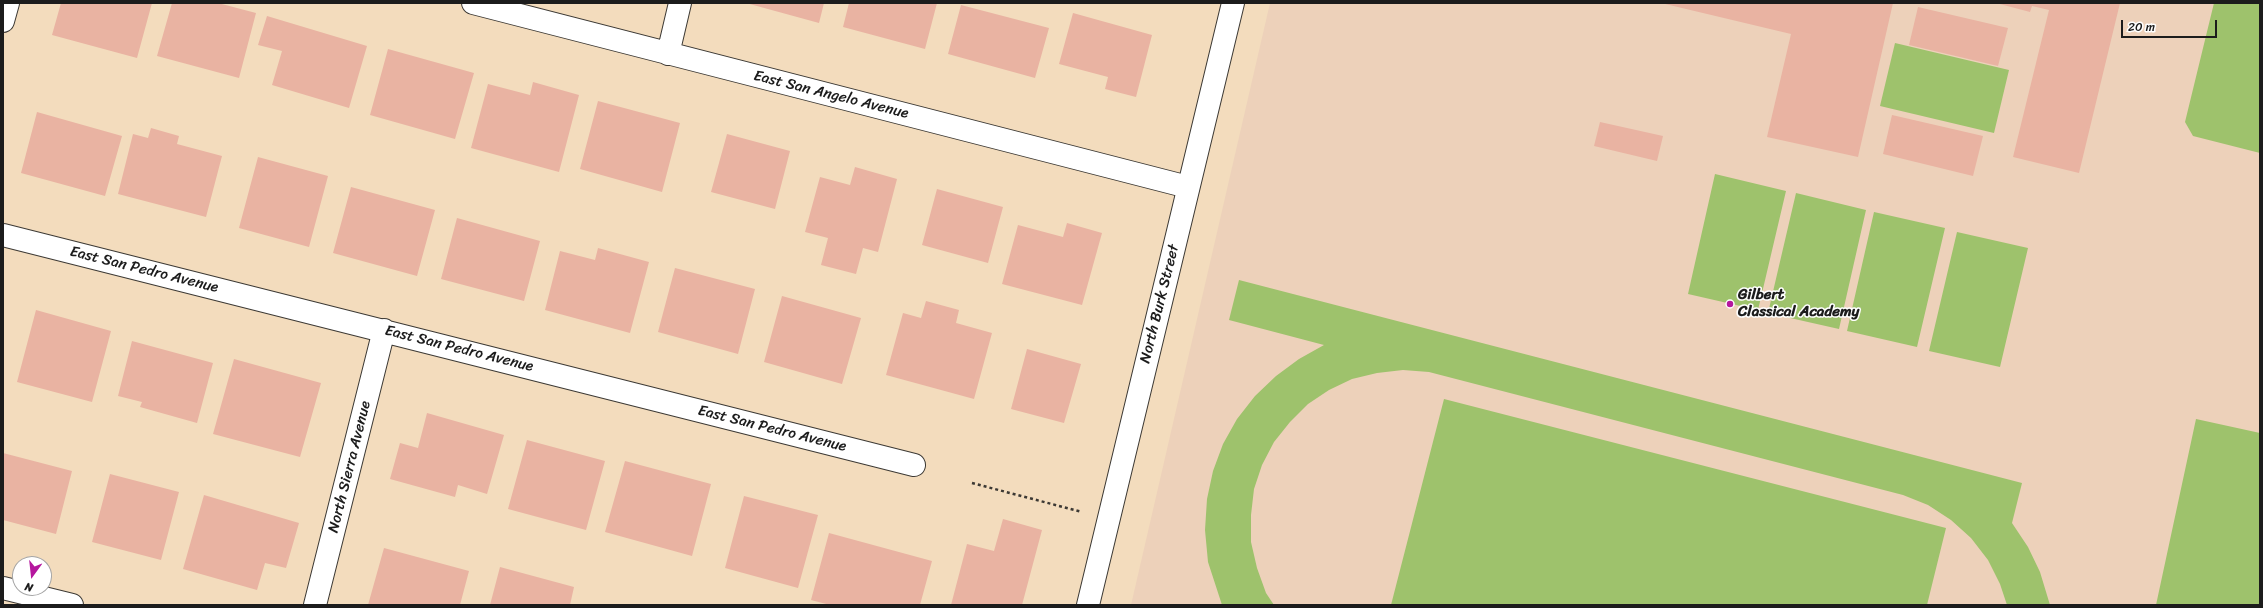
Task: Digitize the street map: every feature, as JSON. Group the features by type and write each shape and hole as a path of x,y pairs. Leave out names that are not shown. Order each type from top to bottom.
{"street":[{"path":"3,22 8,3"},
{"name":"East San Angelo Avenue","path":"474,3 1188,187"},
{"path":"668,54 680,3"},
{"name":"North Burk Street","path":"1088,605 1233,3"},
{"name":"East San Pedro Avenue","path":"3,235 914,465"},
{"name":"North Sierra Avenue","path":"315,605 384,330"},
{"path":"3,588 72,605"}],"path":[{"path":"972,483 1108,518"}],"shaded area":[{"name":"Gilbert Classical Academy","path":"1270,3 2260,3 2260,605 1131,605"}],"green space":[{"path":"2214,3 2260,3 2260,153 2193,136 2185,122"},
{"path":"1895,43 2009,70 1994,133 1880,106"},
{"path":"1715,174 1786,191 1758,310 1688,294"},
{"path":"1796,193 1866,210 1839,329 1768,313"},
{"path":"1874,212 1945,228 1917,347 1847,331"},
{"path":"1957,232 2028,248 2000,367 1929,351"},
{"path":"1239,280 2022,483 2012,523 2028,547 2040,572 2050,605 2007,605 2000,584 1988,560 1971,538 1951,520 1928,505 1903,495 1429,372 1403,370 1377,373 1352,379 1329,390 1308,404 1290,422 1274,442 1262,465 1254,489 1251,515 1251,542 1257,568 1266,593 1274,605 1222,605 1208,562 1205,530 1207,499 1213,471 1223,444 1237,419 1255,396 1276,376 1299,359 1324,345 1229,320"},
{"path":"1444,399 1946,528 1927,605 1391,605"},
{"path":"2196,419 2260,433 2260,605 2156,605"}],"building":[{"path":"61,3 152,3 137,58 52,35"},
{"path":"172,3 218,3 256,13 239,78 157,56"},
{"path":"746,3 824,3 819,23"},
{"path":"849,3 937,3 925,49 843,27"},
{"path":"1661,3 1893,3 1858,157 1767,137 1791,34"},
{"path":"1996,3 2120,3 2079,173 2013,157 2049,10 2032,6 2030,12"},
{"path":"961,5 1049,28 1035,78 948,54"},
{"path":"1918,7 2008,28 1998,66 1909,45"},
{"path":"1073,13 1152,35 1136,97 1105,89 1108,77 1059,64"},
{"path":"267,16 367,46 349,108 272,85 282,51 258,45"},
{"path":"388,49 474,73 455,139 370,115"},
{"path":"533,82 579,95 559,172 471,148 488,84 530,95"},
{"path":"598,101 680,123 662,192 580,169"},
{"path":"37,112 122,136 105,196 21,173"},
{"path":"1892,115 1983,136 1973,176 1883,154"},
{"path":"1600,122 1663,136 1657,161 1594,146"},
{"path":"151,128 179,136 177,144 222,156 206,217 118,194 133,134 148,138"},
{"path":"727,134 790,151 775,209 711,192"},
{"path":"258,157 328,176 309,247 239,228"},
{"path":"855,167 897,179 878,252 863,248 856,274 821,265 828,238 805,232 820,177 850,185"},
{"path":"351,187 435,210 417,276 333,253"},
{"path":"937,189 1003,207 988,263 922,245"},
{"path":"457,218 540,241 524,301 441,279"},
{"path":"1067,223 1102,233 1082,305 1002,284 1018,225 1063,237"},
{"path":"598,248 649,262 630,333 545,310 560,251 595,260"},
{"path":"675,268 755,289 738,354 658,332"},
{"path":"782,296 861,318 842,384 764,362"},
{"path":"926,301 959,310 956,323 992,333 974,399 886,375 903,313 921,318"},
{"path":"36,310 111,331 92,402 17,382"},
{"path":"132,341 213,363 197,423 140,407 142,402 118,396"},
{"path":"1027,349 1081,364 1064,423 1011,409"},
{"path":"234,359 321,383 300,457 213,434"},
{"path":"427,413 504,435 487,494 458,485 455,497 390,479 400,443 418,448"},
{"path":"527,440 605,461 586,530 508,509"},
{"path":"3,453 72,471 56,534 3,520"},
{"path":"625,461 711,484 692,556 605,532"},
{"path":"110,474 179,492 161,560 92,542"},
{"path":"204,495 299,523 286,568 265,563 257,590 183,569"},
{"path":"744,496 818,515 798,588 725,568"},
{"path":"1003,519 1042,530 1022,605 951,605 967,544 994,551"},
{"path":"829,533 932,561 920,605 830,605 811,600"},
{"path":"384,548 469,571 460,605 368,605"},
{"path":"500,567 574,587 570,605 490,605"}],"place":[{"name":"Gilbert Classical Academy","path":"1730,304"}]}
